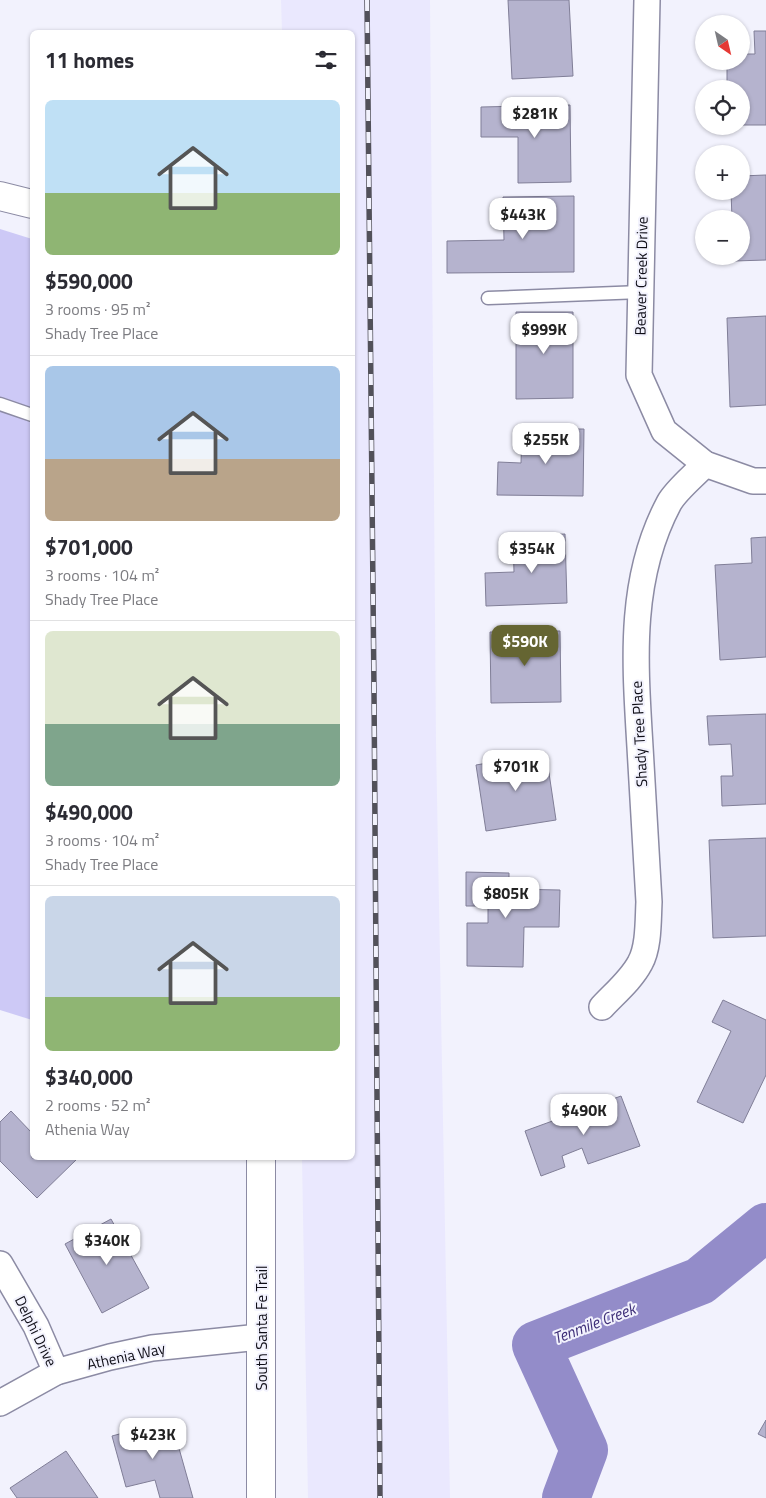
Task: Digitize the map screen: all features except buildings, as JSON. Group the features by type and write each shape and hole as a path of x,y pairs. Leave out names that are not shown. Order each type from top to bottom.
{"street":[{"name":"Beaver Creek Drive","path":"647,0 640,375 664,431 705,464 753,481 766,481"},
{"path":"0,196 30,204"},
{"name":"Shady Tree Place","path":"602,1007 626,982 641,962 648,933 649,902 637,690 636,630 641,583 651,544 670,501 705,464"},
{"name":"South Santa Fe Trail","path":"261,1160 261,1498"},
{"name":"Delphi Drive","path":"0,1264 36,1326 56,1372"},
{"name":"Athenia Way","path":"0,1403 56,1372 152,1348 260,1337"}],"lane":[{"path":"488,298 641,292"},
{"path":"0,404 30,414"}],"shaded area":[{"path":"281,0 430,0 436,742 450,1498 308,1498 302,1160 355,1160 355,30 282,30"},
{"path":"0,229 30,238 30,1019 0,1010"}],"waterway":[{"name":"Tenmile Creek","path":"566,1498 584,1450 536,1345 700,1281 766,1227"}],"railway":[{"path":"367,0 380,1498"}]}
